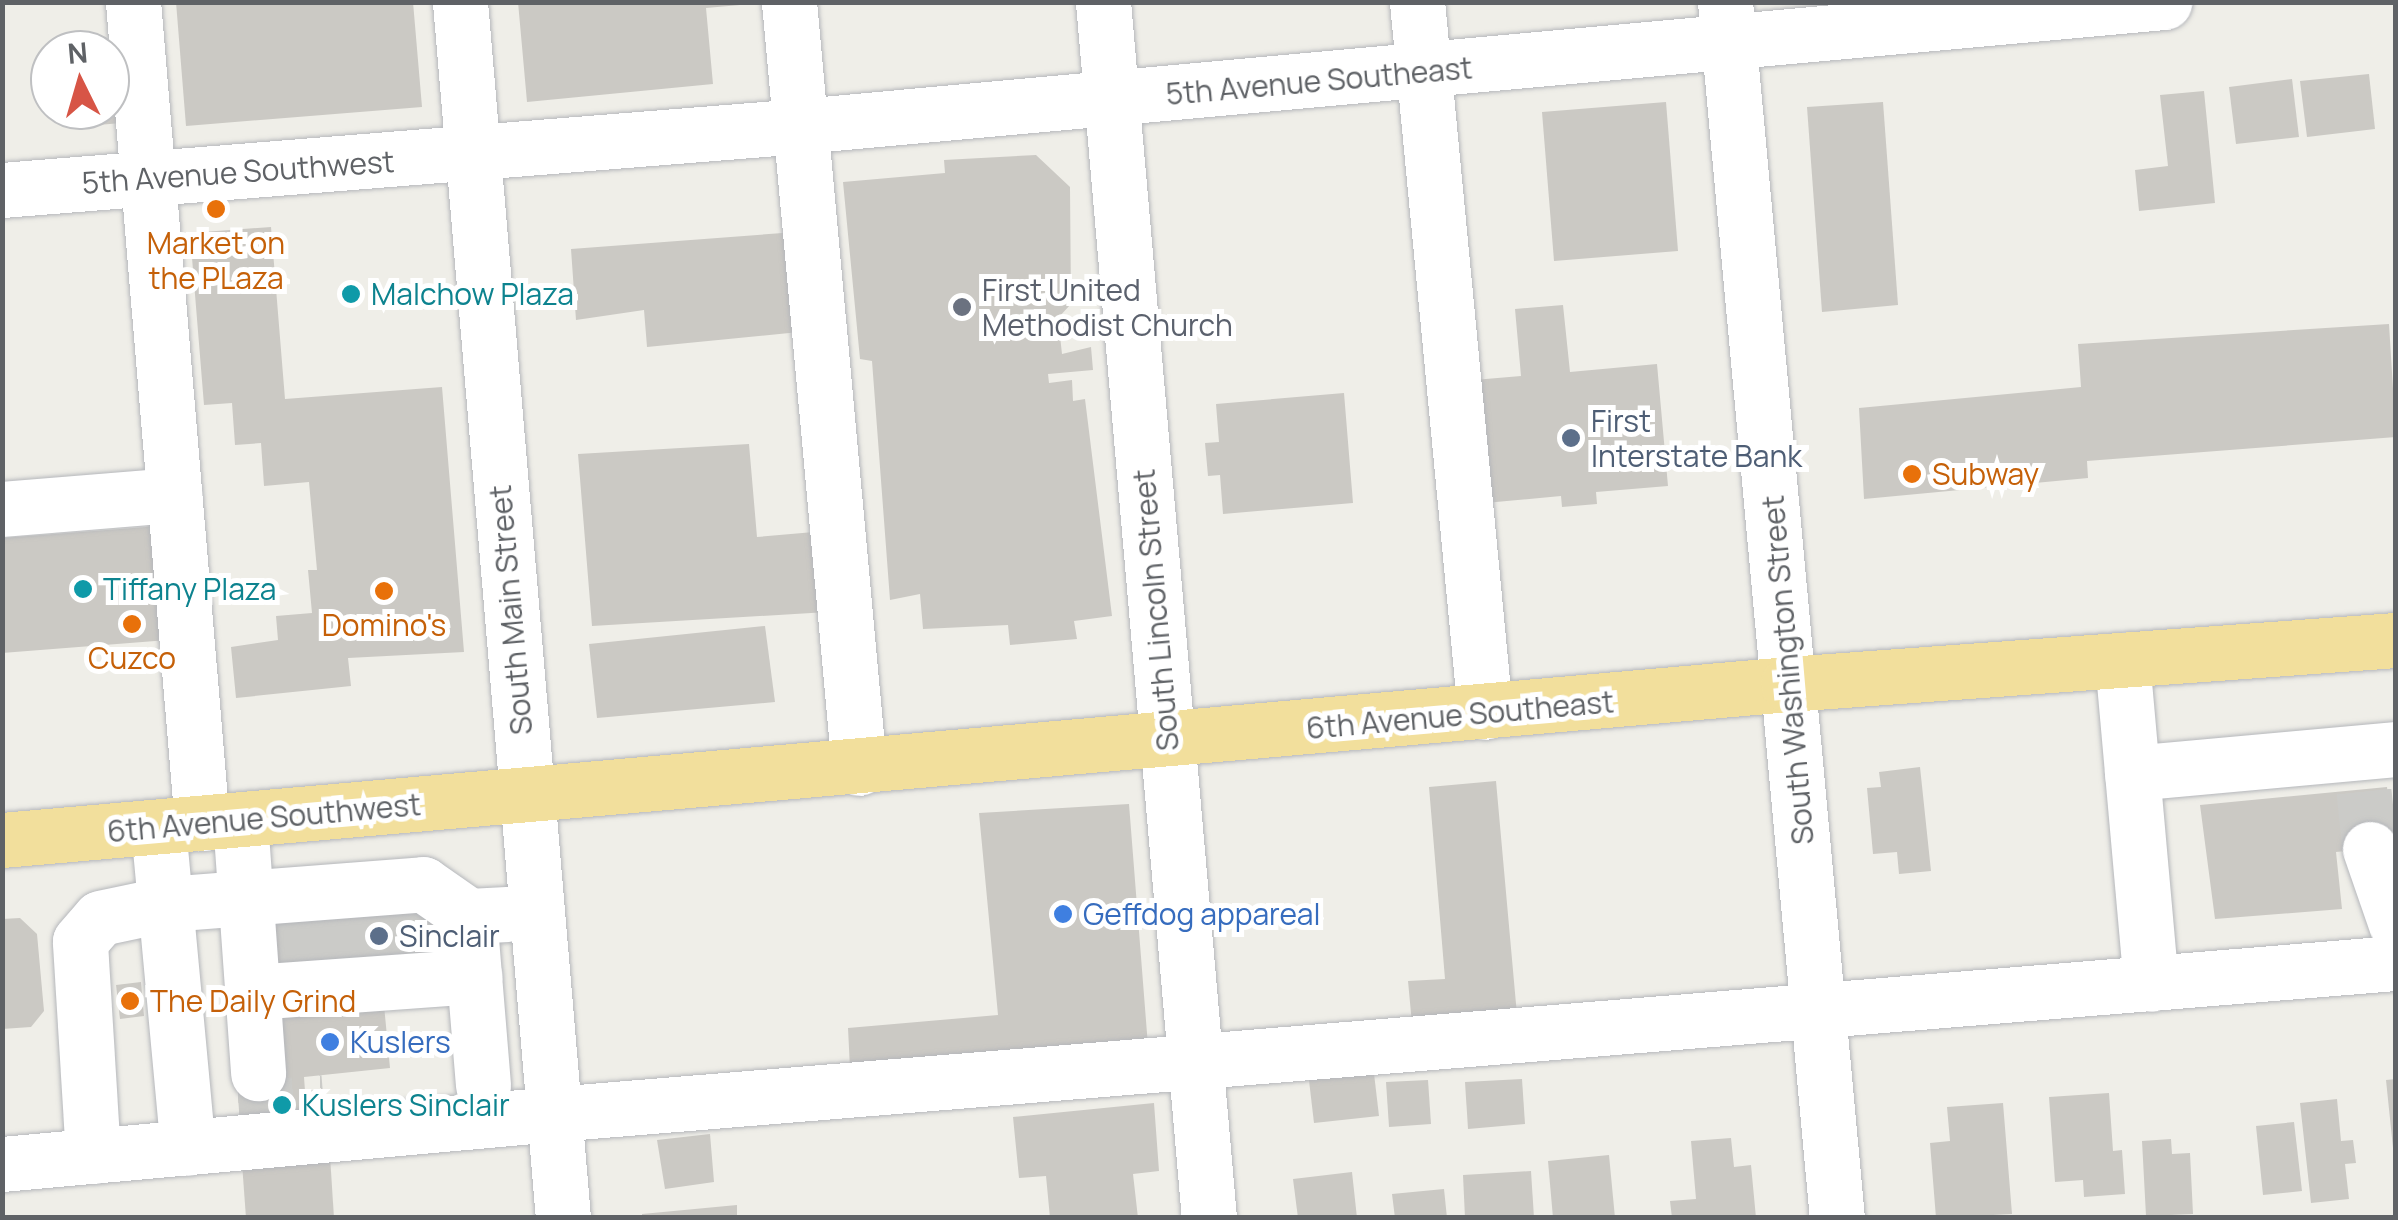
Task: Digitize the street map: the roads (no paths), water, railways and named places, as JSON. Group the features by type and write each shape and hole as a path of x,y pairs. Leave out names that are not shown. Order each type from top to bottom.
{"highway":[{"name":"6th Avenue Southeast","path":"526,796 1788,684 2396,640"},
{"name":"6th Avenue Southwest","path":"2,840 526,796"}],"street":[{"path":"133,2 200,823 246,898 252,992 248,1091 187,1131"},
{"name":"South Main Street","path":"460,2 564,1218"},
{"path":"789,2 858,768"},
{"name":"South Lincoln Street","path":"1104,2 1209,1218"},
{"path":"1417,2 1485,712"},
{"name":"5th Avenue Southeast","path":"474,154 1423,72 1727,24 2164,2"},
{"name":"South Washington Street","path":"1727,24 1837,1218"},
{"name":"5th Avenue Southwest","path":"2,190 474,154"},
{"path":"2,508 174,494"},
{"path":"2122,660 2151,984"},
{"path":"2132,773 2374,764"},
{"path":"187,1131 166,904 200,823"},
{"path":"2370,849 2396,924"},
{"path":"252,992 355,939 422,884 469,916 536,912"},
{"path":"92,1156 80,942 100,918 166,904 246,898 355,939 474,976"},
{"path":"469,916 482,1085"},
{"path":"2,1164 92,1156 187,1131 552,1096 1196,1061 2396,963"},
{"path":"324,1102 482,1085 552,1096"}],"tunnel":[{"path":"2364,791 2370,849"},
{"path":"402,913 406,962"},
{"path":"351,917 356,966"},
{"path":"305,921 309,969"},
{"path":"239,1109 324,1102"}],"place":[{"name":"Market on the PLaza","path":"216,209"},
{"name":"Malchow Plaza","path":"351,294"},
{"name":"First United Methodist Church","path":"962,307"},
{"name":"First Interstate Bank","path":"1571,438"},
{"name":"Subway","path":"1912,474"},
{"name":"Tiffany Plaza","path":"83,589"},
{"name":"Domino's","path":"384,591"},
{"name":"Cuzco","path":"132,624"},
{"name":"Geffdog appareal","path":"1063,914"},
{"name":"Sinclair","path":"379,936"},
{"name":"The Daily Grind","path":"130,1001"},
{"name":"Kuslers","path":"330,1042"},
{"name":"Kuslers Sinclair","path":"282,1105"}]}
